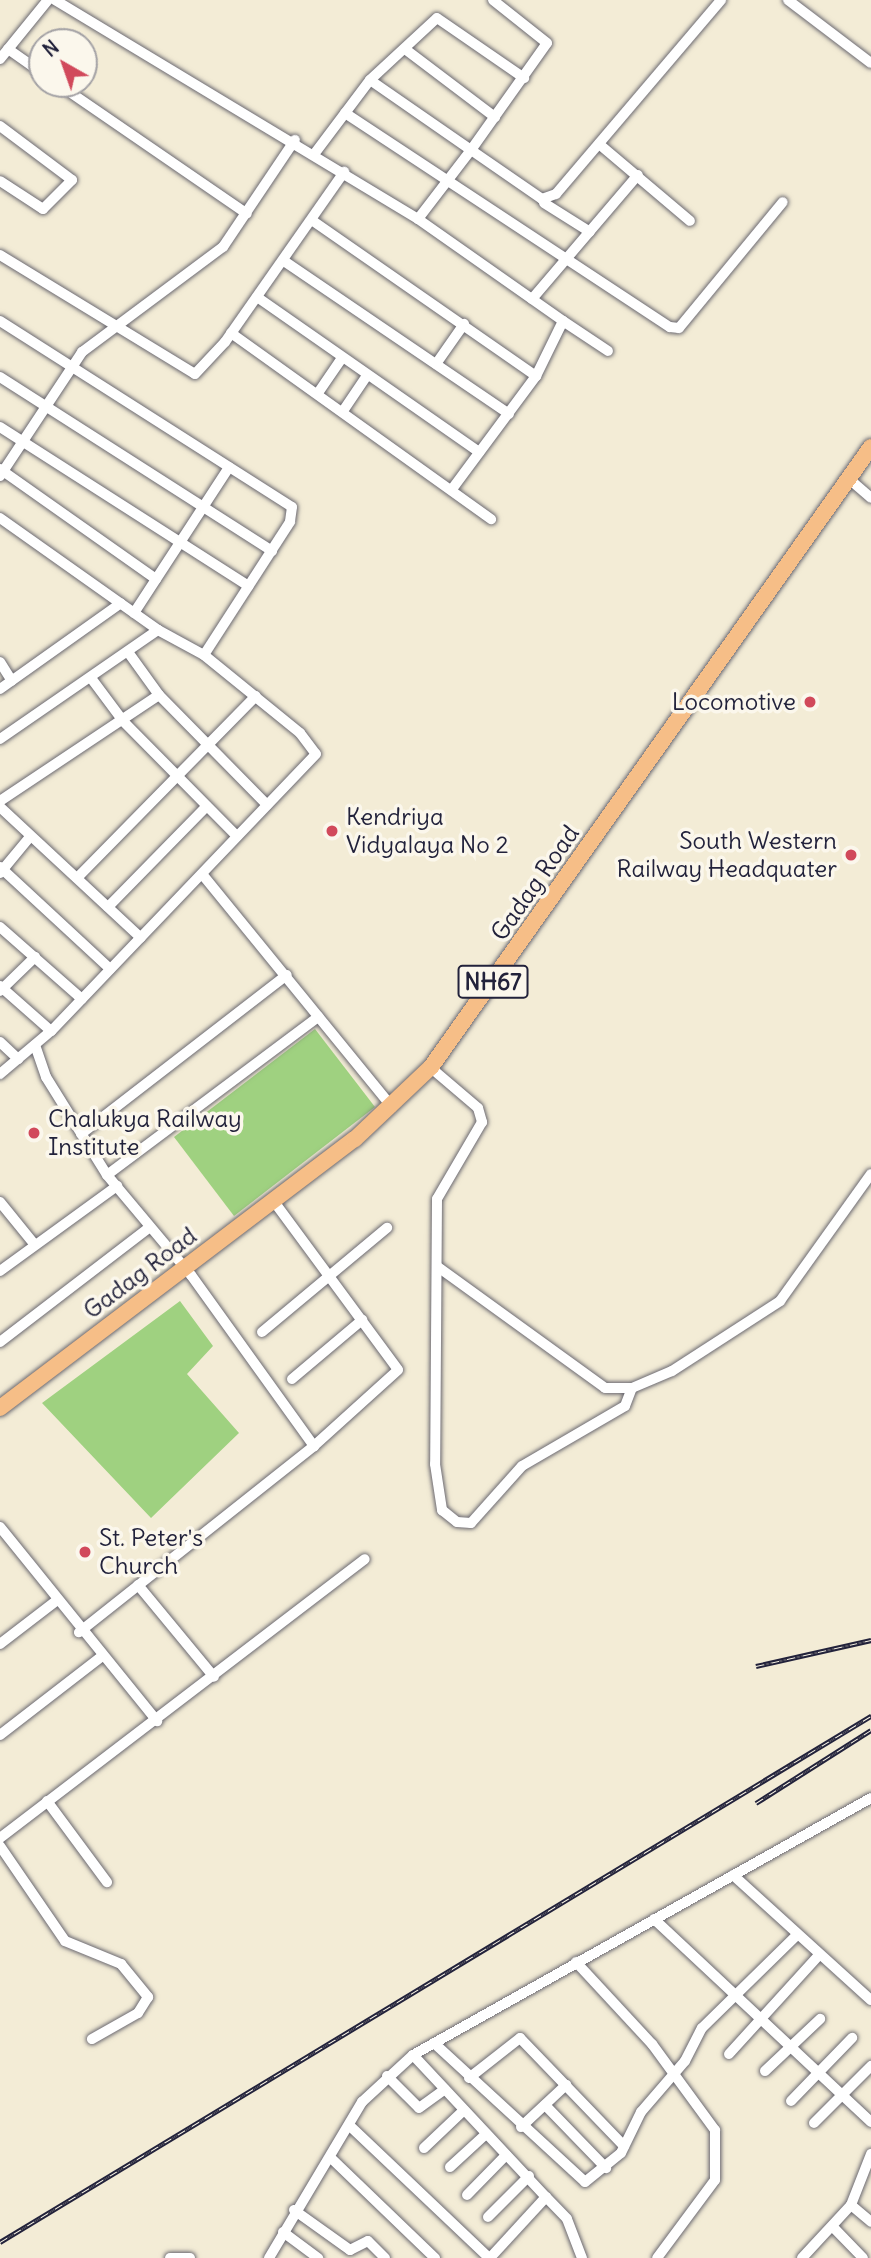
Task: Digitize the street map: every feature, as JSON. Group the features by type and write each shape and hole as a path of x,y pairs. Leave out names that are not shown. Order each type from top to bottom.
{"highway":[{"name":"Gadag Road","path":"0,1419 392,1107 445,1050 871,447"},
{"name":"Gadag Road","path":"0,1408 361,1146 437,1073 871,462"}],"street":[{"path":"0,59 48,0"},
{"path":"55,0 295,140 418,219 608,351"},
{"path":"418,219 544,50 545,38 493,0"},
{"path":"370,80 471,150 549,199 721,0"},
{"path":"788,0 871,63"},
{"path":"315,153 370,80 441,17 524,78"},
{"path":"405,49 495,117"},
{"path":"8,50 28,64"},
{"path":"78,98 247,214"},
{"path":"345,113 564,263 679,328 783,202"},
{"path":"0,126 72,180 43,209 0,181"},
{"path":"156,579 1,472 71,367 113,328 223,247 295,140"},
{"path":"599,144 690,221"},
{"path":"0,255 189,374 204,369 313,221 344,172"},
{"path":"532,299 638,176"},
{"path":"544,203 590,232"},
{"path":"313,221 536,376"},
{"path":"284,261 509,414"},
{"path":"257,297 366,377 479,452"},
{"path":"0,320 294,510 272,551 204,654"},
{"path":"452,489 536,376 563,321"},
{"path":"436,364 464,324"},
{"path":"231,333 491,519"},
{"path":"318,393 342,358"},
{"path":"0,377 272,551"},
{"path":"343,411 366,377"},
{"path":"0,427 248,586"},
{"path":"134,613 229,467"},
{"path":"855,484 871,498"},
{"path":"0,518 158,630 204,654 256,696 316,754 51,1031 0,1074"},
{"path":"0,689 121,603"},
{"path":"0,739 158,630"},
{"path":"128,652 159,695 267,805"},
{"path":"0,662 12,681"},
{"path":"91,678 123,720 237,836"},
{"path":"141,938 29,838 1,801 159,695"},
{"path":"76,878 256,696"},
{"path":"108,907 207,806"},
{"path":"29,838 1,870 110,969"},
{"path":"202,874 392,1107"},
{"path":"0,927 82,999"},
{"path":"35,957 1,989 51,1031"},
{"path":"81,1134 286,975"},
{"path":"107,1175 318,1017"},
{"path":"0,1042 18,1059"},
{"path":"35,1045 46,1077 107,1175 188,1271 314,1446"},
{"path":"437,1073 478,1108 482,1122 440,1186 435,1464 438,1501 449,1518 465,1524 478,1518 522,1466 625,1406 632,1388"},
{"path":"438,1267 604,1388 632,1388 672,1371 780,1301 871,1174"},
{"path":"0,1271 117,1186"},
{"path":"0,1202 35,1245"},
{"path":"79,1632 314,1446 398,1374 362,1320 278,1207"},
{"path":"0,1342 150,1227"},
{"path":"262,1332 387,1228"},
{"path":"292,1378 362,1320"},
{"path":"0,1527 79,1632 157,1721"},
{"path":"0,1838 157,1721 365,1559"},
{"path":"138,1585 214,1677"},
{"path":"0,1644 56,1601"},
{"path":"0,1735 101,1657"},
{"path":"268,2258 294,2210 332,2159 350,2126 387,2076 413,2055 871,1798"},
{"path":"47,1801 107,1882"},
{"path":"0,1846 49,1923 70,1946 121,1964 148,1997 138,2013 92,2039"},
{"path":"733,1875 796,1936 871,2000"},
{"path":"654,1919 789,2049 869,2116"},
{"path":"434,2043 577,2180 590,2181 606,2168 624,2146 641,2112 675,2075 702,2028 796,1936"},
{"path":"729,2054 819,1955"},
{"path":"576,1962 675,2075 715,2130 717,2162 708,2197 657,2258"},
{"path":"765,2071 820,2019"},
{"path":"469,2078 516,2038 566,2085 624,2146"},
{"path":"791,2102 852,2038"},
{"path":"413,2055 568,2219 582,2258"},
{"path":"814,2123 871,2066"},
{"path":"387,2076 419,2108 445,2089"},
{"path":"521,2127 566,2085"},
{"path":"545,2105 606,2168"},
{"path":"424,2148 464,2110"},
{"path":"350,2126 490,2258 546,2197"},
{"path":"450,2167 486,2134"},
{"path":"811,2255 851,2205 871,2154"},
{"path":"467,2195 506,2155"},
{"path":"332,2159 435,2258"},
{"path":"488,2217 529,2176"},
{"path":"851,2205 871,2222"},
{"path":"294,2210 350,2250 368,2241 385,2258"},
{"path":"834,2227 863,2258"},
{"path":"283,2232 318,2258"},
{"path":"170,2258 190,2258"}],"green space":[{"path":"315,1029 375,1107 234,1216 174,1137"},
{"path":"180,1301 213,1346 187,1374 239,1433 151,1518 42,1403"}],"railway":[{"path":"756,1666 871,1640"},
{"path":"0,2242 871,1716"},
{"path":"756,1803 871,1730"}],"place":[{"name":"Locomotive","path":"810,702"},
{"name":"Kendriya Vidyalaya No 2","path":"332,831"},
{"name":"South Western Railway Headquater","path":"851,855"},
{"name":"Chalukya Railway Institute","path":"34,1133"},
{"name":"St. Peter's Church","path":"85,1552"}]}
